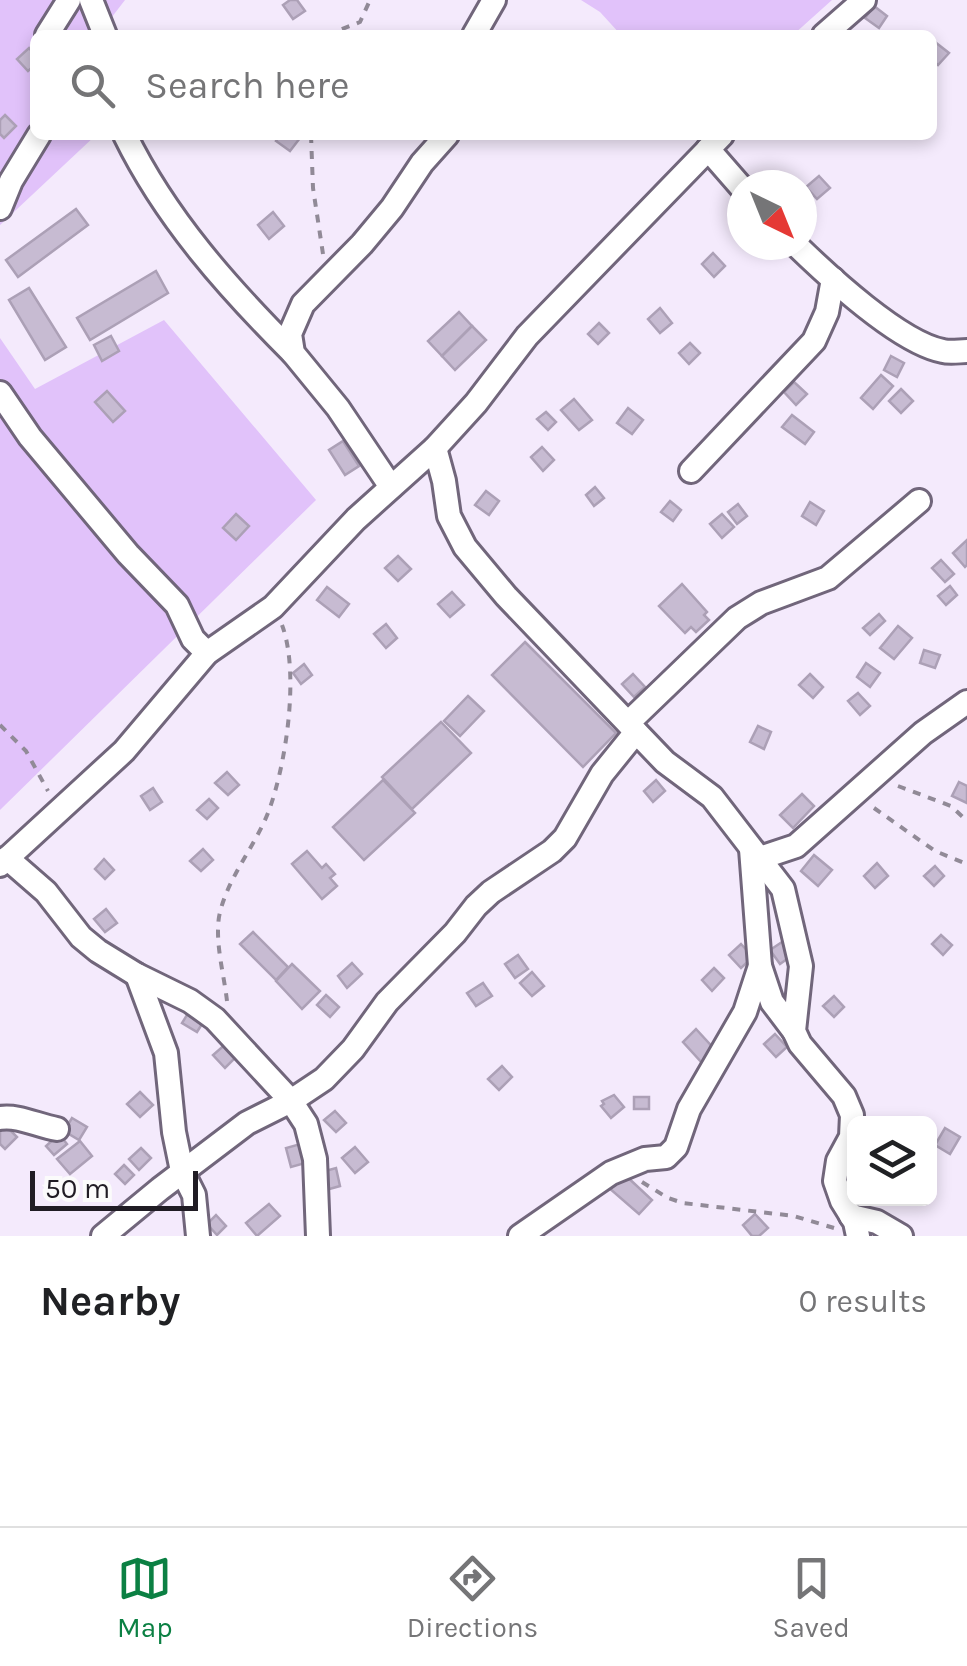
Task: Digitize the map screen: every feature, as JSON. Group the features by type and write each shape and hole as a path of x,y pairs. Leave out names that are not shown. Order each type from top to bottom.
{"street":[{"path":"50,30 69,0"},
{"path":"90,0 102,30"},
{"path":"477,30 494,0"},
{"path":"830,30 864,0"},
{"path":"0,208 11,180 36,140"},
{"path":"128,140 168,210 338,408 392,487"},
{"path":"293,353 290,334 304,304 372,232 443,140"},
{"path":"318,1236 315,1159 306,1124 291,1101 231,1035 190,1001 98,951 46,892 4,861 124,751 207,653 273,606 356,519 435,448 476,403 527,336 715,142 731,170"},
{"path":"812,260 908,336 942,351 967,352"},
{"path":"692,471 814,342 827,312 833,279"},
{"path":"0,393 30,438 176,605 193,640 207,653"},
{"path":"435,448 449,516 465,547 506,596 665,762 712,798 783,889 801,966 794,1031"},
{"path":"103,1236 248,1123 324,1079 387,1002 476,906 564,838 632,727 737,618 761,603 828,578 919,501"},
{"path":"756,852 796,846 922,734 967,702"},
{"path":"756,852 760,966 772,1002 800,1044 844,1096 852,1115 851,1137 838,1161 835,1181 856,1228 876,1222 901,1236"},
{"path":"520,1236 553,1210 622,1167 645,1158 666,1156 676,1147 689,1109 745,1012 760,966"},
{"path":"137,975 166,1053 170,1108 182,1171 194,1195 198,1236"},
{"path":"0,1118 14,1116 57,1129"}],"path":[{"path":"340,30 360,22 370,0"},
{"path":"310,140 326,280"},
{"path":"231,1035 219,948 219,918 268,813 284,750 289,650 273,606"},
{"path":"0,725 26,751 58,808"},
{"path":"877,772 905,790 951,806 967,821"},
{"path":"857,790 896,826 935,851 967,864"},
{"path":"622,1167 668,1198 708,1208 794,1216 820,1226 856,1228"}],"shaded area":[{"path":"0,0 125,0 102,30 30,30 30,140 91,140 0,225"},
{"path":"581,0 832,0 799,30 616,30 600,12"},
{"path":"164,320 316,500 0,810 0,338 35,389"}],"building":[{"path":"297,0 305,11 293,19 283,5"},
{"path":"874,6 887,16 879,28 865,18"},
{"path":"937,44 949,53 937,64"},
{"path":"29,48 30,69 28,71 17,59"},
{"path":"5,115 16,126 4,138 0,134 0,120"},
{"path":"277,140 298,140 290,151"},
{"path":"817,178 830,188 817,199"},
{"path":"76,209 88,225 18,277 6,260"},
{"path":"273,212 284,226 269,239 258,225"},
{"path":"713,253 725,266 714,277 702,264"},
{"path":"156,271 168,293 90,340 77,318"},
{"path":"29,288 66,347 45,360 9,300"},
{"path":"660,308 672,323 660,333 648,319"},
{"path":"459,312 472,326 442,356 428,341"},
{"path":"599,323 609,333 598,344 588,334"},
{"path":"472,326 486,340 455,370 442,356"},
{"path":"111,336 119,351 102,361 94,345"},
{"path":"690,343 700,353 689,364 679,353"},
{"path":"891,356 904,363 897,377 884,370"},
{"path":"881,375 893,386 873,409 861,398"},
{"path":"794,382 807,394 796,405 784,392"},
{"path":"901,389 913,401 901,413 889,401"},
{"path":"107,391 125,411 113,422 95,402"},
{"path":"574,399 592,420 579,430 561,410"},
{"path":"628,408 643,420 632,434 617,423"},
{"path":"546,412 556,422 548,430 537,419"},
{"path":"792,415 814,432 805,444 782,427"},
{"path":"343,441 359,466 345,475 329,450"},
{"path":"542,447 554,460 543,471 531,457"},
{"path":"595,487 604,498 594,506 586,495"},
{"path":"486,491 499,501 489,515 475,505"},
{"path":"670,501 681,510 673,521 661,512"},
{"path":"810,502 824,511 816,525 802,516"},
{"path":"738,504 747,516 737,524 728,512"},
{"path":"236,514 249,526 236,540 223,528"},
{"path":"722,514 734,527 722,538 710,524"},
{"path":"967,540 967,565 965,567 953,553"},
{"path":"398,556 411,569 398,581 385,568"},
{"path":"941,560 954,574 945,582 932,568"},
{"path":"682,584 707,612 704,615 709,620 696,632 691,627 685,633 659,606"},
{"path":"950,586 957,595 946,605 938,596"},
{"path":"327,587 349,604 339,617 317,600"},
{"path":"452,592 464,605 450,617 438,604"},
{"path":"879,614 885,621 870,635 863,628"},
{"path":"386,624 397,638 386,648 374,634"},
{"path":"898,626 912,638 894,659 880,648"},
{"path":"525,642 616,733 583,767 492,675"},
{"path":"924,650 940,655 935,668 920,663"},
{"path":"866,663 880,673 870,687 857,677"},
{"path":"304,664 312,675 301,684 293,673"},
{"path":"633,674 645,687 634,697 622,684"},
{"path":"810,674 823,687 813,698 799,685"},
{"path":"858,693 870,706 860,715 848,701"},
{"path":"468,696 484,711 460,736 444,721"},
{"path":"441,722 471,753 412,809 382,777"},
{"path":"758,726 771,732 764,749 750,742"},
{"path":"227,772 239,785 228,795 215,783"},
{"path":"383,780 415,813 364,860 333,827"},
{"path":"656,780 665,791 653,802 644,791"},
{"path":"959,782 967,786 967,803 952,796"},
{"path":"153,788 162,802 150,810 141,796"},
{"path":"802,794 814,806 793,828 780,815"},
{"path":"209,799 218,808 207,819 197,810"},
{"path":"203,849 213,860 201,871 190,861"},
{"path":"307,851 322,868 326,864 335,874 330,878 337,886 322,899 292,864"},
{"path":"814,855 832,870 818,886 801,871"},
{"path":"104,859 114,870 105,879 95,869"},
{"path":"877,863 888,876 875,888 864,876"},
{"path":"935,866 944,876 934,886 924,876"},
{"path":"106,909 117,923 105,932 94,919"},
{"path":"253,932 288,967 276,980 240,944"},
{"path":"941,935 952,945 943,955 932,944"},
{"path":"785,940 794,954 780,964 770,950"},
{"path":"741,944 753,957 741,968 729,955"},
{"path":"518,955 528,969 515,978 505,964"},
{"path":"352,963 362,974 347,988 338,976"},
{"path":"292,964 320,991 302,1009 276,981"},
{"path":"714,968 724,978 712,991 702,980"},
{"path":"532,972 544,986 532,996 520,983"},
{"path":"483,983 492,996 476,1006 467,993"},
{"path":"326,995 339,1007 330,1017 317,1005"},
{"path":"834,996 844,1007 834,1017 823,1006"},
{"path":"192,1007 207,1016 197,1032 182,1023"},
{"path":"696,1029 717,1052 703,1064 683,1042"},
{"path":"775,1034 787,1047 776,1057 764,1044"},
{"path":"228,1042 239,1054 225,1068 213,1055"},
{"path":"502,1066 512,1077 499,1090 488,1079"},
{"path":"140,1092 153,1105 140,1117 127,1104"},
{"path":"614,1095 624,1107 611,1118 601,1106 602,1101"},
{"path":"634,1097 649,1097 649,1109 634,1109"},
{"path":"335,1111 346,1123 336,1132 324,1120"},
{"path":"72,1118 87,1127 79,1140 64,1131"},
{"path":"5,1125 17,1137 5,1149 0,1144 0,1130"},
{"path":"945,1128 960,1137 950,1154 937,1146"},
{"path":"59,1134 67,1144 54,1155 46,1146"},
{"path":"80,1141 92,1156 70,1174 57,1159"},
{"path":"304,1143 309,1162 291,1167 286,1148"},
{"path":"355,1147 368,1162 355,1173 342,1158"},
{"path":"141,1148 151,1158 139,1170 129,1159"},
{"path":"124,1165 134,1175 125,1184 115,1174"},
{"path":"336,1168 340,1186 326,1190 322,1172"},
{"path":"623,1173 652,1200 639,1214 609,1188"},
{"path":"269,1204 280,1216 257,1236 246,1223"},
{"path":"755,1214 768,1228 759,1236 752,1236 743,1225"},
{"path":"216,1215 226,1226 217,1235 207,1224"}]}
